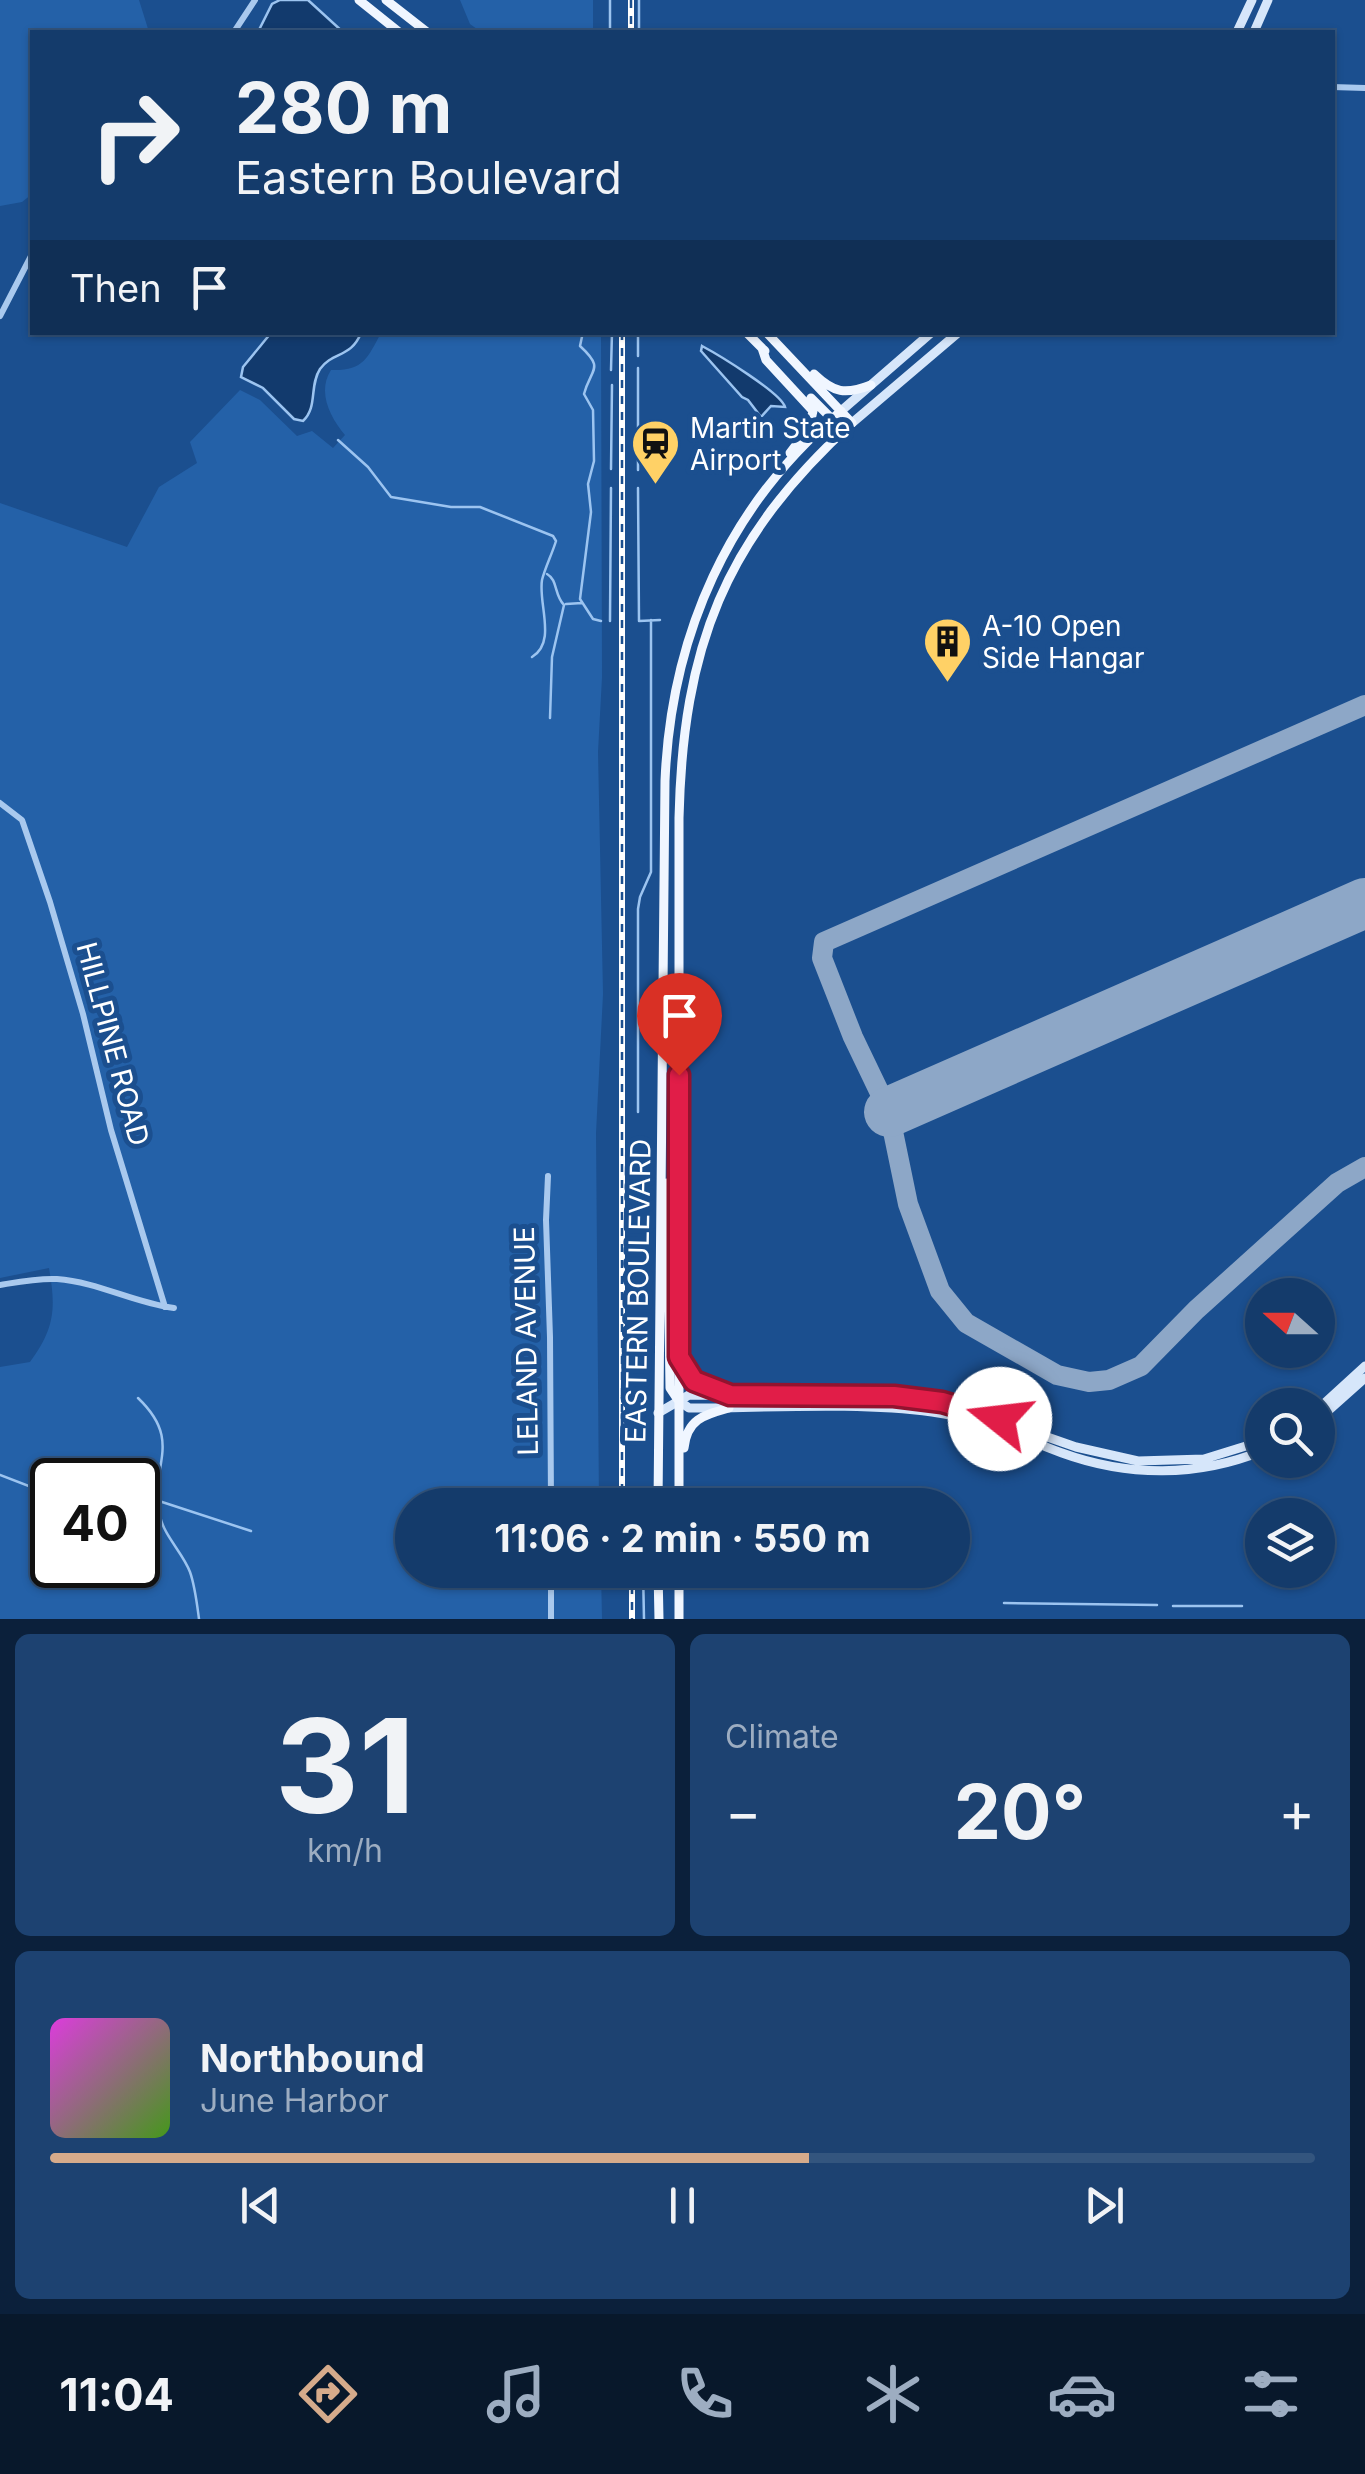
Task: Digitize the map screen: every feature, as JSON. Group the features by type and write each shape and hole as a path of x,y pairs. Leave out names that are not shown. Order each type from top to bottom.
{"main road":[{"path":"359,0 396,30"},
{"path":"386,0 424,30"},
{"path":"749,335 844,431"},
{"path":"769,335 852,423"},
{"path":"762,348 766,360 812,410 811,424 792,448 788,460"},
{"path":"792,359 804,364 834,390 846,393 871,385"},
{"name":"EASTERN BOULEVARD","path":"658,1488 665,781 674,695 696,614 716,566 741,522 788,460 841,411"},
{"name":"EASTERN BOULEVARD","path":"679,1488 679,818 688,698 713,613 747,546 791,484 852,423"},
{"path":"663,1151 667,1176 670,1388 679,1401"},
{"path":"679,1357 694,1381 730,1395"},
{"path":"679,1488 689,1426 701,1416 729,1408"},
{"path":"658,1588 659,1619"},
{"path":"679,1588 679,1619"}],"street":[{"path":"235,30 256,0"},
{"path":"1238,30 1252,0"},
{"path":"1255,30 1268,0"},
{"path":"1335,87 1365,88"},
{"path":"0,316 30,258"},
{"name":"EASTERN BOULEVARD","path":"841,411 929,335"},
{"name":"EASTERN BOULEVARD","path":"852,423 955,335"},
{"name":"HILLPINE ROAD","path":"0,804 22,820 50,902 111,1130 170,1308 55,1279 0,1285"},
{"name":"LELAND AVENUE","path":"548,1176 551,1488"},
{"path":"1335,1393 1365,1366"},
{"path":"1335,1405 1365,1378"},
{"path":"658,1412 689,1395 900,1397 964,1408 1076,1447 1128,1460 1182,1462 1245,1446"},
{"path":"900,1397 900,1409"},
{"path":"679,1401 689,1408 900,1409 972,1420 1094,1463 1137,1471 1210,1467 1245,1456"},
{"path":"550,1619 551,1588"}],"shaded area":[{"path":"0,0 139,0 148,30 30,30 30,196 22,202 0,206"},
{"path":"280,0 308,0 341,30 259,30 272,4"},
{"path":"460,0 593,0 593,30 478,30 470,24"},
{"path":"269,335 360,335 352,347 320,369 303,421 294,419 263,388 241,377 243,367"},
{"path":"380,335 601,335 602,677 598,752 603,994 596,1133 599,1488 395,1488 395,1588 601,1588 602,1619 0,1619 0,1367 30,1362 49,1328 53,1306 49,1268 0,1278 0,503 127,547 159,487 197,463 190,442 240,390 260,400 297,436 312,431 333,448 345,435 327,404 327,378 331,370 363,362"},
{"path":"702,346 761,384 785,407 771,406 761,417 701,351"}],"waterway":[{"path":"610,0 610,30"},
{"path":"639,0 639,30"},
{"path":"582,335 580,346 594,364 584,394 593,410 594,461 588,484 591,512 580,599 593,619 601,621"},
{"path":"611,370 612,335"},
{"path":"638,335 638,356"},
{"path":"638,368 638,470"},
{"path":"611,469 612,385"},
{"path":"338,440 368,467 391,497 451,507 480,507 553,536 556,541 541,590 544,642 532,657"},
{"path":"610,621 611,488"},
{"path":"638,488 639,621 660,620"},
{"path":"547,574 564,605 552,657 550,718"},
{"path":"566,604 582,603"},
{"path":"638,1112 638,909 651,872 651,620"},
{"path":"138,1398 160,1428 160,1516 190,1572 199,1619"},
{"path":"0,1475 30,1487"},
{"path":"160,1501 251,1531"},
{"path":"643,1588 644,1619"},
{"path":"1004,1603 1157,1605"},
{"path":"1173,1606 1242,1606"}],"taxiway":[{"path":"1365,705 824,942 822,958 853,1037 889,1112 908,1204 940,1291 966,1323 1057,1375 1089,1382 1109,1380 1141,1366 1196,1310 1337,1183 1365,1167"}],"runway":[{"path":"889,1112 1365,903"}],"railway":[{"path":"631,0 631,30"},
{"path":"622,335 622,1488"},
{"path":"632,1588 632,1619"}],"place":[{"name":"Martin State Airport","path":"655,486"},
{"name":"A-10 Open Side Hangar","path":"947,684"}],"route":[{"path":"679,1075 679,1357 694,1381 730,1395 916,1398 1000,1419"}]}
